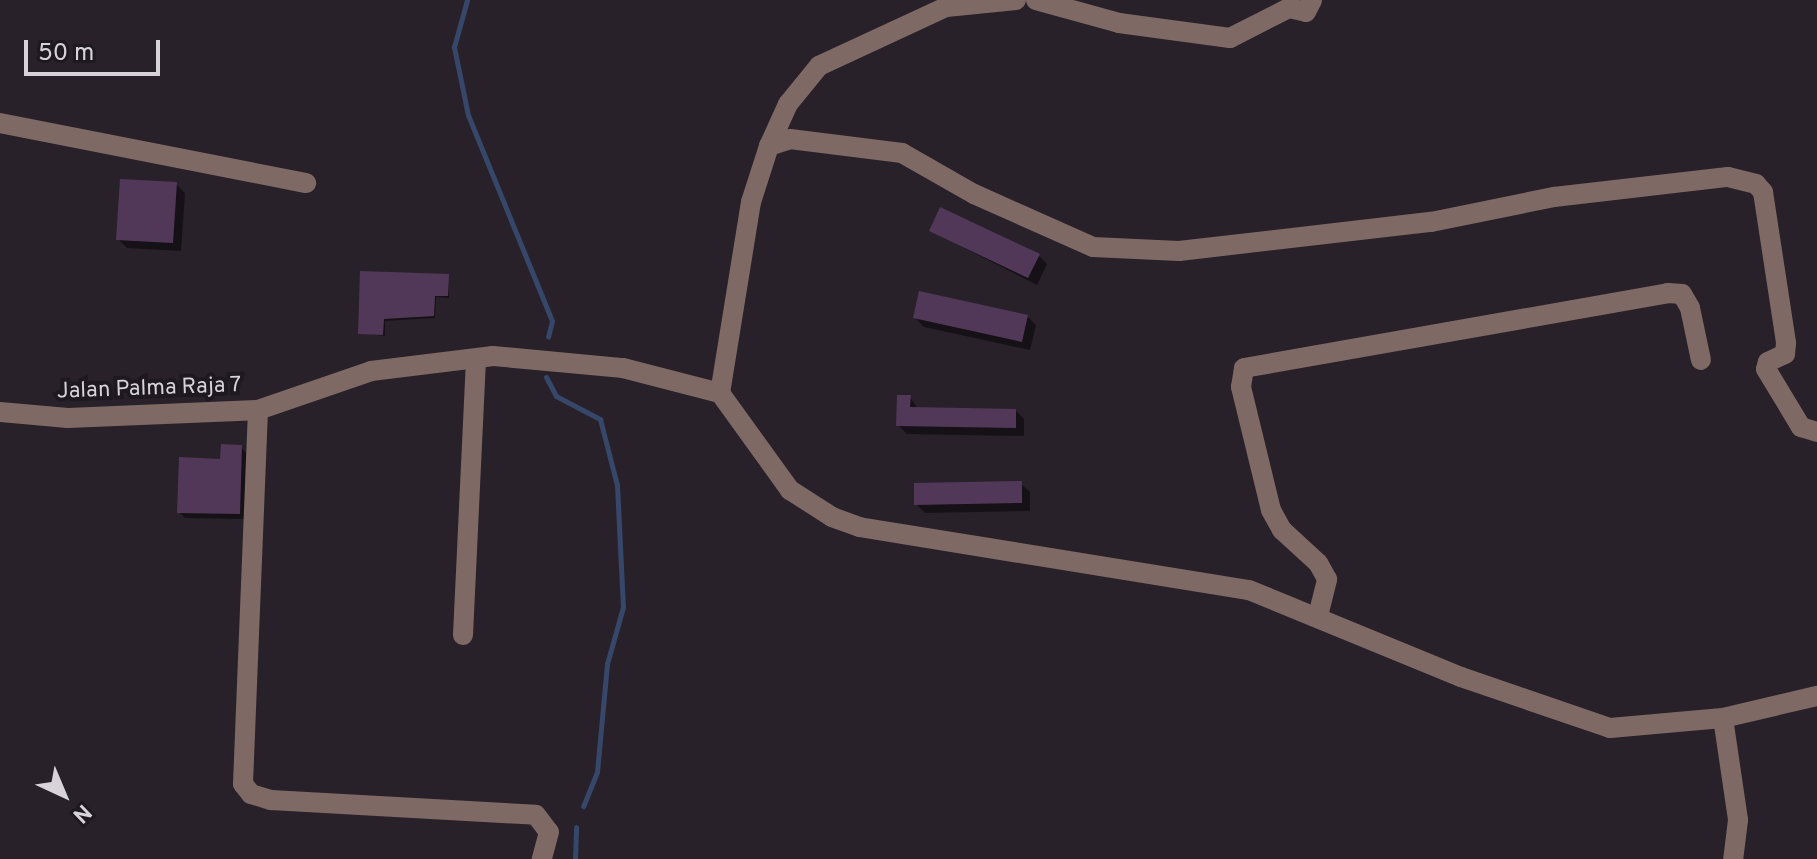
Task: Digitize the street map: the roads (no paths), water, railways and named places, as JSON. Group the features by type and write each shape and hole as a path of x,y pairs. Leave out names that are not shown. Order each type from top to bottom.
{"lane":[{"path":"1016,0 946,7 819,66 788,104 769,146 751,202 720,393 790,490 832,517 859,527 1178,575 1249,590 1476,683 1610,728 1723,718 1817,696"},
{"path":"1036,0 1119,23 1230,38 1288,4 1306,12 1312,0"},
{"path":"0,123 306,183"},
{"path":"769,146 790,139 902,153 974,194 1093,247 1179,251 1431,222 1554,197 1728,177 1756,184 1763,192 1786,343 1785,354 1768,362 1766,369 1801,427 1817,432"},
{"path":"1318,616 1327,579 1318,563 1282,530 1271,510 1241,387 1244,368 1668,293 1682,294 1690,308 1701,360"},
{"name":"Jalan Palma Raja 7","path":"0,412 68,418 258,410 371,371 476,361 493,356 623,368 720,393"},
{"path":"463,635 476,361"},
{"path":"258,410 243,784 251,794 271,800 536,815 549,832 542,859"},
{"path":"1723,718 1738,820 1733,859"}],"waterway":[{"path":"467,0 454,47 468,115 552,321 548,337"},
{"path":"546,377 556,396 600,419 617,485 623,607 607,664 597,772 583,806"},
{"path":"575,859 576,827"}]}
